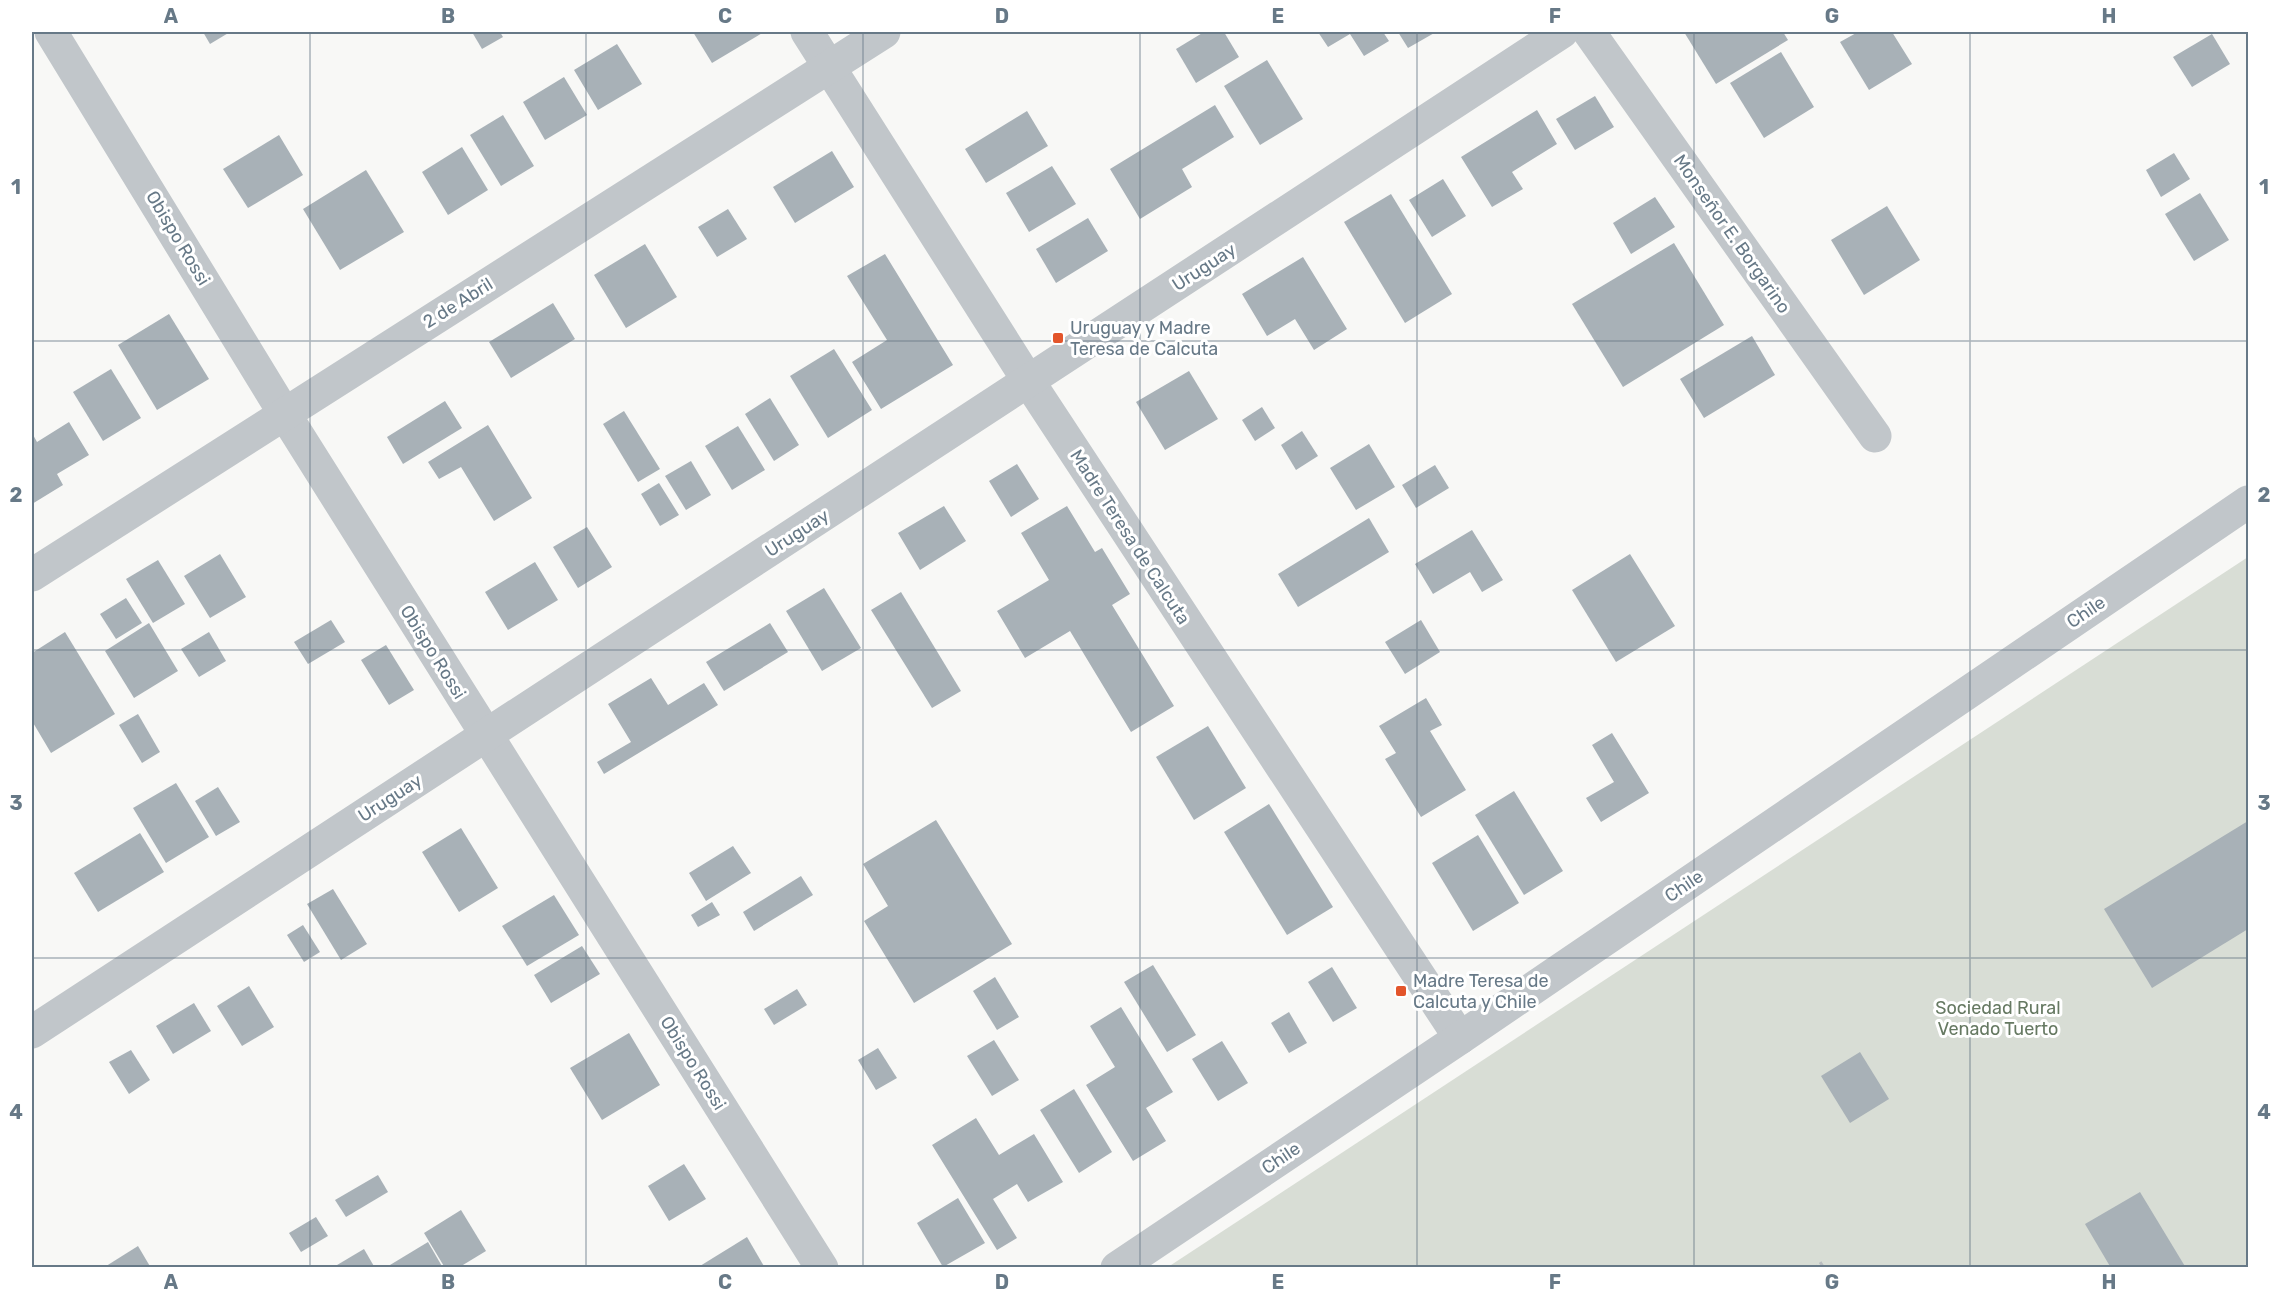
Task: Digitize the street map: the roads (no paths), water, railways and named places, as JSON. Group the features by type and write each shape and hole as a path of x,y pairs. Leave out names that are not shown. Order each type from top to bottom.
{"street":[{"name":"Obispo Rossi","path":"51,32 284,413 822,1268"},
{"name":"Madre Teresa de Calcuta","path":"807,32 1029,382 1460,1038"},
{"name":"2 de Abril","path":"32,575 884,32"},
{"name":"Uruguay","path":"32,1032 1562,32"},
{"name":"Monseñor E. Borgarino","path":"1589,32 1875,436"},
{"name":"Chile","path":"1117,1268 1460,1038 2248,502"}],"place":[{"name":"Uruguay y Madre Teresa de Calcuta","path":"1058,338"},
{"name":"Madre Teresa de Calcuta y Chile","path":"1401,991"}],"park label":[{"name":"Sociedad Rural Venado Tuerto","path":"1998,1018"}]}
